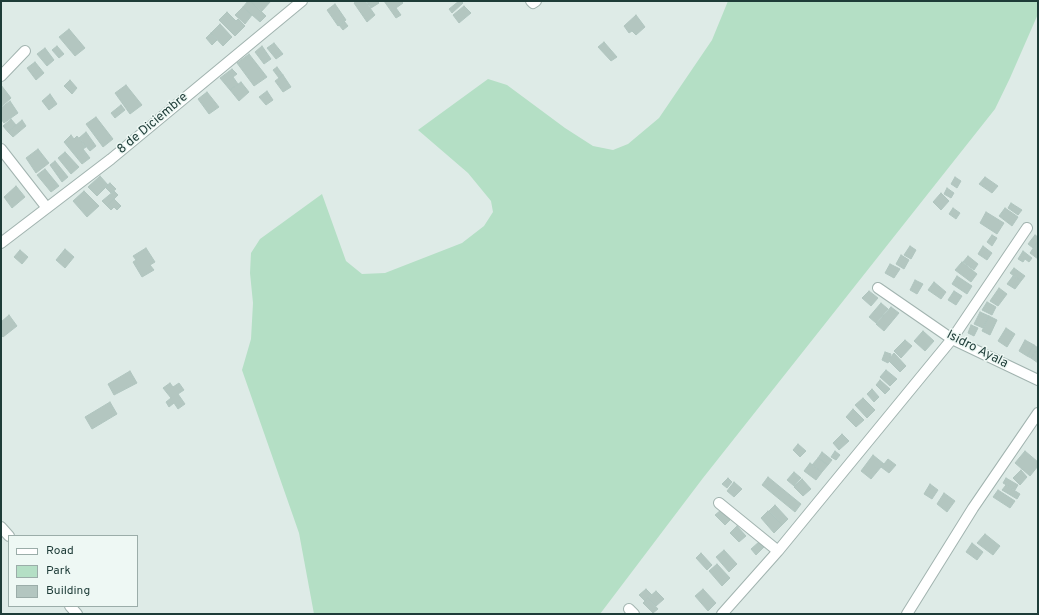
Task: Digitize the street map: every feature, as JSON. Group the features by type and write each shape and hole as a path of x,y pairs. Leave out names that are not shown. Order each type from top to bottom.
{"street":[{"name":"8 de Diciembre","path":"1,243 111,159 302,1"},
{"path":"531,1 533,4 536,1"},
{"path":"1,76 25,51"},
{"path":"1,149 47,208"},
{"path":"722,614 778,551 952,339 1027,228"},
{"name":"Isidro Ayala","path":"878,288 952,339 1038,380"},
{"path":"907,614 973,508 1038,413"},
{"path":"719,503 778,551"},
{"path":"1,527 8,535"}],"green space":[{"path":"728,1 1038,1 1038,14 995,109 703,478 600,614 314,614 299,533 242,370 251,339 253,303 250,273 251,253 260,239 322,194 346,261 362,274 385,273 462,243 484,226 493,212 491,201 468,173 418,130 488,79 507,85 565,128 593,146 613,150 628,144 659,118 712,40"}],"building":[{"path":"248,1 250,1 266,16 260,22 243,7"},
{"path":"250,1 271,1 261,12"},
{"path":"357,1 365,1 375,15 367,22 354,3"},
{"path":"366,1 377,1 379,3 371,8"},
{"path":"384,1 401,1 403,3 396,8 401,15 396,18"},
{"path":"459,1 463,3 452,13 449,9"},
{"path":"335,4 346,20 338,26 327,10"},
{"path":"464,6 471,13 459,23 453,15"},
{"path":"243,7 252,15 245,24 235,15"},
{"path":"227,12 236,21 238,19 245,26 235,36 219,20"},
{"path":"636,15 645,27 636,35 632,31 629,33 624,26"},
{"path":"344,21 348,26 343,30 339,25"},
{"path":"220,24 232,37 223,46 211,33"},
{"path":"69,29 85,48 75,56 59,37"},
{"path":"211,33 217,40 212,45 206,38"},
{"path":"604,42 617,57 611,61 598,47"},
{"path":"274,43 283,54 276,59 267,48"},
{"path":"57,46 64,54 59,58 52,50"},
{"path":"262,46 271,59 264,64 255,52"},
{"path":"45,48 54,60 47,66 37,54"},
{"path":"249,54 267,77 254,86 237,63"},
{"path":"35,62 44,73 36,80 27,68"},
{"path":"277,67 283,75 279,78 273,70"},
{"path":"232,69 237,74 233,77 238,84 230,90 220,78"},
{"path":"283,75 291,87 283,92 275,81"},
{"path":"70,80 77,88 72,94 64,86"},
{"path":"241,82 249,92 239,101 230,90"},
{"path":"1,85 11,98 1,107"},
{"path":"126,85 142,105 130,114 115,93"},
{"path":"267,91 273,100 266,105 259,97"},
{"path":"207,92 219,107 209,114 198,99"},
{"path":"50,94 57,104 49,110 42,101"},
{"path":"10,101 18,113 4,123 1,119 1,108"},
{"path":"121,105 125,110 115,118 111,113"},
{"path":"96,117 113,139 103,147 86,124"},
{"path":"11,119 16,125 8,132 3,126"},
{"path":"22,120 26,126 13,137 8,132"},
{"path":"86,132 96,146 90,151 79,138"},
{"path":"71,135 74,139 77,136 86,147 83,149 90,158 82,164 64,142"},
{"path":"38,149 49,163 36,173 26,158"},
{"path":"65,152 79,167 71,174 58,158"},
{"path":"55,161 68,177 62,182 50,165"},
{"path":"45,169 59,186 51,192 37,175"},
{"path":"100,176 108,185 97,196 88,187"},
{"path":"955,177 961,181 957,188 951,184"},
{"path":"985,177 998,186 992,193 979,184"},
{"path":"110,183 116,189 111,193 105,187"},
{"path":"16,186 25,197 12,208 4,197"},
{"path":"947,188 954,193 951,198 944,194"},
{"path":"84,191 99,206 87,217 73,201"},
{"path":"114,191 118,195 107,206 102,201"},
{"path":"941,193 949,201 941,210 933,202"},
{"path":"114,199 121,206 117,210 114,207 111,210 107,206"},
{"path":"1011,203 1022,210 1018,215 1008,208"},
{"path":"953,208 960,213 956,219 949,214"},
{"path":"1005,208 1018,217 1012,226 999,216"},
{"path":"986,212 1004,223 997,234 980,223"},
{"path":"992,235 997,238 992,246 987,242"},
{"path":"1035,235 1038,237 1038,241 1033,248 1028,244"},
{"path":"1038,241 1038,259 1030,253"},
{"path":"910,246 916,250 911,259 904,255"},
{"path":"983,246 992,253 987,260 978,254"},
{"path":"146,248 155,262 150,265 154,270 142,277 133,262 136,260 133,256"},
{"path":"65,249 74,257 65,268 56,260"},
{"path":"20,250 28,257 22,264 14,257"},
{"path":"1023,251 1032,258 1029,262 1025,259 1023,262 1018,259"},
{"path":"901,255 909,260 904,269 896,264"},
{"path":"968,256 978,264 974,270 963,262"},
{"path":"962,262 977,274 971,282 955,270"},
{"path":"890,264 900,269 894,278 885,273"},
{"path":"1014,268 1025,276 1021,281 1010,273"},
{"path":"957,276 972,286 967,294 952,284"},
{"path":"1013,276 1021,281 1015,289 1007,284"},
{"path":"915,280 923,284 917,294 910,290"},
{"path":"934,282 946,292 941,299 928,290"},
{"path":"999,288 1007,294 998,306 990,301"},
{"path":"869,291 878,298 871,306 862,298"},
{"path":"954,291 962,296 956,305 948,300"},
{"path":"987,302 996,307 992,315 982,310"},
{"path":"881,303 888,309 876,323 869,317"},
{"path":"891,307 899,313 884,331 876,324"},
{"path":"980,312 989,316 983,328 974,324"},
{"path":"9,315 17,326 3,337 1,335 1,322"},
{"path":"989,316 997,320 990,335 982,331"},
{"path":"971,325 978,328 974,336 968,333"},
{"path":"1006,328 1015,334 1007,347 998,341"},
{"path":"923,331 934,341 925,351 914,341"},
{"path":"905,340 912,346 901,358 894,351"},
{"path":"1025,340 1034,345 1027,356 1019,351"},
{"path":"1034,345 1038,348 1031,358 1027,356"},
{"path":"1038,347 1038,363 1031,358"},
{"path":"885,352 891,354 890,358 894,353 906,366 900,372 889,361 888,363 882,360"},
{"path":"886,370 897,379 890,386 880,377"},
{"path":"130,371 137,383 114,395 108,384"},
{"path":"880,380 890,389 885,394 876,385"},
{"path":"170,383 173,387 179,383 184,390 178,394 185,404 178,409 174,403 169,407 166,402 171,398 163,388"},
{"path":"872,389 879,397 874,402 867,394"},
{"path":"863,398 875,410 867,418 855,405"},
{"path":"110,402 117,414 92,429 85,417"},
{"path":"853,409 864,420 856,427 846,417"},
{"path":"842,434 849,441 839,450 833,443"},
{"path":"798,444 806,451 800,457 793,450"},
{"path":"835,451 840,455 836,460 831,457"},
{"path":"1025,451 1038,462 1038,466 1030,476 1015,463"},
{"path":"822,452 832,460 828,465 818,458"},
{"path":"873,455 884,464 888,459 896,465 889,473 881,467 871,479 861,471"},
{"path":"818,458 828,465 822,472 812,465"},
{"path":"810,463 822,472 816,480 804,471"},
{"path":"1021,470 1027,477 1020,485 1013,478"},
{"path":"794,472 801,478 794,486 787,480"},
{"path":"768,477 801,504 795,512 762,485"},
{"path":"728,478 732,482 727,488 722,484"},
{"path":"1006,478 1018,485 1015,490 1003,483"},
{"path":"802,479 811,489 803,496 794,487"},
{"path":"734,482 742,489 734,497 727,491"},
{"path":"930,484 938,490 932,499 924,494"},
{"path":"1006,485 1020,494 1017,499 1002,490"},
{"path":"998,490 1015,501 1010,508 993,497"},
{"path":"944,493 955,501 947,512 937,504"},
{"path":"775,505 788,519 782,525 769,511"},
{"path":"721,510 730,520 725,525 715,515"},
{"path":"768,511 782,525 774,533 761,518"},
{"path":"737,526 746,536 739,542 730,533"},
{"path":"985,534 1000,546 993,555 977,543"},
{"path":"760,541 765,546 756,555 751,549"},
{"path":"972,543 983,552 977,560 966,552"},
{"path":"724,550 737,564 729,572 716,557"},
{"path":"701,553 712,565 707,570 696,558"},
{"path":"717,564 730,578 722,586 709,571"},
{"path":"646,589 652,595 645,601 639,595"},
{"path":"703,589 716,603 708,611 695,596"},
{"path":"656,591 664,599 656,606 648,598"},
{"path":"648,598 658,609 653,613 643,603"}]}
